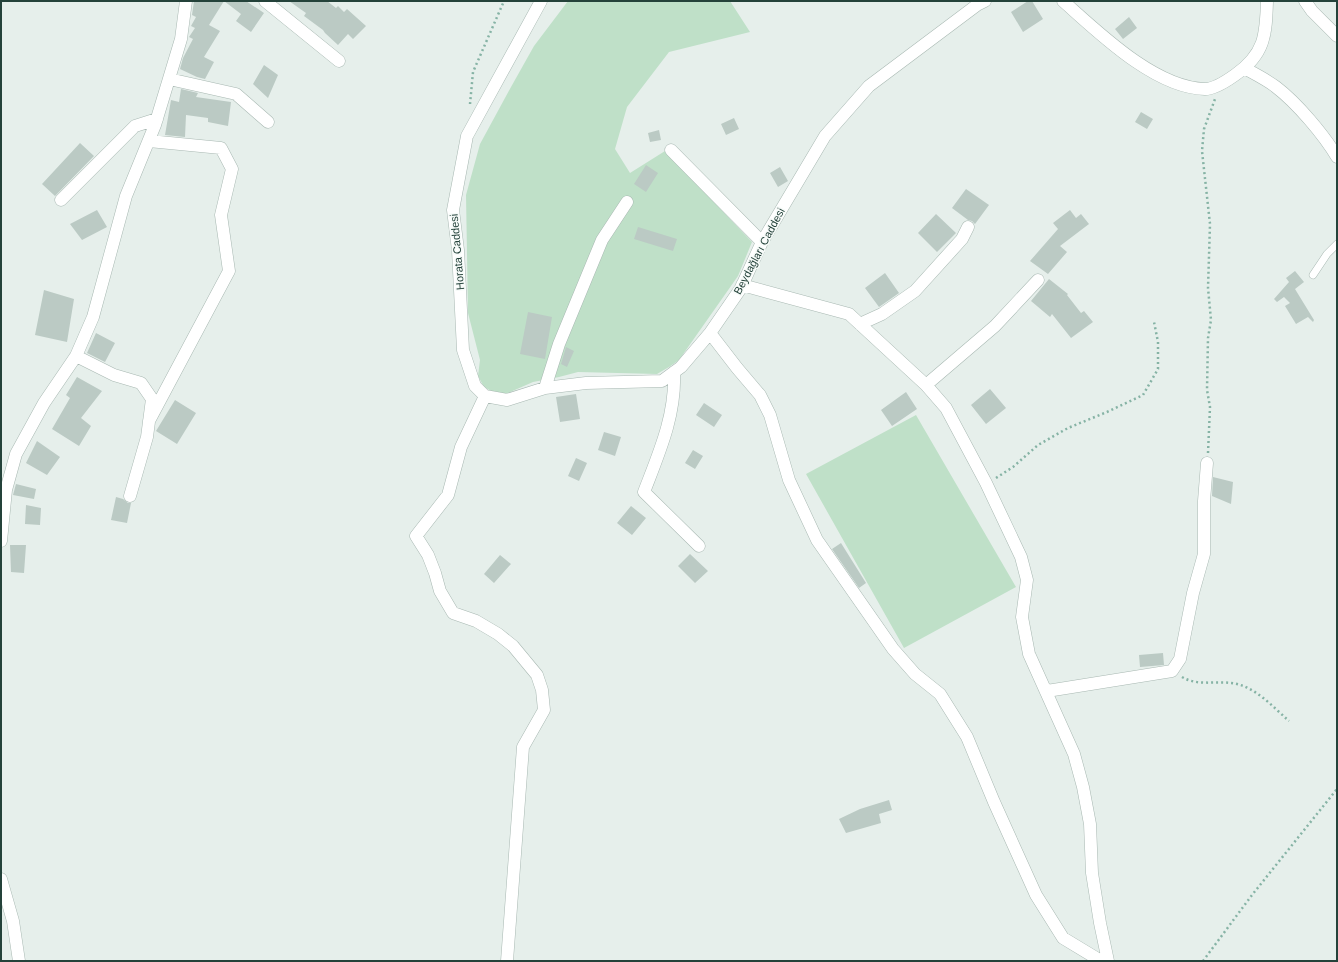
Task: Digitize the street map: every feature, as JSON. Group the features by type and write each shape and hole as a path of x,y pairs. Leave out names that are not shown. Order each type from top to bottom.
{"street":[{"path":"1,541 6,490 16,454 44,402 76,356 93,317 126,196 157,119 181,39 186,1"},
{"path":"265,1 339,61"},
{"name":"Horata Caddesi","path":"485,396 476,386 463,350 458,250 453,210 468,136 541,1"},
{"name":"Beydağları Caddesi","path":"485,396 507,400 545,388 586,383 662,381 681,367 710,333 742,285 762,242 825,136 868,86 977,5 985,1"},
{"path":"1063,1 1114,46 1144,67 1177,84 1206,89 1224,82 1244,68 1260,49 1266,28 1267,1"},
{"path":"1306,1 1312,11 1337,36"},
{"path":"1244,68 1276,86 1293,102 1330,145 1337,157"},
{"path":"169,79 236,94 268,122"},
{"path":"61,200 136,126 157,119"},
{"path":"149,141 220,148 232,170 221,215 229,271 149,421"},
{"path":"672,150 762,242"},
{"path":"545,388 558,344 602,240 627,202"},
{"path":"860,324 882,314 915,291 962,239 968,227"},
{"path":"926,385 995,326 1038,280"},
{"path":"742,285 849,314 926,385 946,408 986,483 1021,557 1027,580 1022,617 1029,654 1047,691 1074,754 1083,787 1090,824 1092,873 1108,961"},
{"path":"710,333 760,395 770,415 789,480 817,540 893,649 915,674 940,694 966,737 1036,895 1063,938 1101,961"},
{"path":"76,356 114,375 141,383 152,399 147,436 130,496"},
{"path":"674,372 675,390 665,439 644,492 698,546"},
{"path":"485,396 460,447 448,495 416,536 428,555 440,591 453,613 476,621 498,634 513,646 537,675 542,690 544,710 523,747 507,961"},
{"path":"1047,691 1172,671 1180,659 1193,593 1204,554 1204,500 1207,463"},
{"path":"1,879 13,921 19,961"}],"lane":[{"path":"1313,275 1327,254 1337,244"}],"path":[{"path":"470,112 473,72 504,1"},
{"path":"1207,463 1210,406 1207,390 1208,338 1211,320 1208,288 1210,224 1202,151 1204,129 1216,95 1215,86"},
{"path":"986,483 1013,468 1038,445 1068,428 1143,395 1158,369 1158,342 1154,322"},
{"path":"1172,671 1193,682 1232,683 1244,687 1262,697 1289,721"},
{"path":"1203,961 1252,894 1337,789"}],"green space":[{"path":"568,1 730,1 750,32 669,52 627,107 615,149 630,173 665,151 752,242 738,276 679,360 657,374 578,372 533,382 506,394 493,392 484,387 478,376 480,360 468,313 466,195 480,144 534,46"},
{"path":"916,415 1016,587 904,648 806,474"}],"building":[{"path":"194,1 224,1 209,25 220,31 204,57 214,62 205,79 180,69 183,58 193,39 189,37 195,28 191,26 196,17 192,15"},
{"path":"224,1 246,1 264,13 251,32 236,21 241,14"},
{"path":"289,1 327,1 336,8 338,6 344,12 347,9 366,26 353,39 348,34 338,45 323,30 304,16 306,13"},
{"path":"1028,1 1032,1 1043,19 1023,32 1011,12"},
{"path":"1129,17 1137,28 1123,39 1115,29"},
{"path":"264,65 278,75 268,98 253,84"},
{"path":"181,89 198,93 196,97 231,102 228,126 208,122 208,118 186,115 185,137 165,135 171,100 179,102"},
{"path":"1141,112 1153,119 1147,129 1135,122"},
{"path":"734,118 739,129 726,135 721,124"},
{"path":"659,130 661,140 650,142 648,133"},
{"path":"80,143 94,156 55,196 42,184"},
{"path":"646,165 658,173 646,192 634,184"},
{"path":"780,167 788,181 778,187 770,173"},
{"path":"966,189 989,205 975,224 952,208"},
{"path":"97,210 107,227 82,240 70,224"},
{"path":"1070,210 1076,218 1081,214 1089,224 1060,246 1067,252 1048,274 1030,261 1058,229 1053,223"},
{"path":"936,214 956,233 937,252 918,233"},
{"path":"638,227 677,239 673,251 634,239"},
{"path":"1295,271 1304,282 1295,289 1314,320 1313,322 1308,317 1296,324 1285,306 1290,303 1284,297 1277,302 1274,299 1289,282 1286,278"},
{"path":"885,273 899,293 879,307 865,288"},
{"path":"1049,279 1068,294 1067,295 1081,313 1084,311 1093,322 1071,338 1052,314 1050,317 1031,301"},
{"path":"44,290 74,299 67,342 35,335"},
{"path":"528,312 552,317 545,359 520,354"},
{"path":"96,333 115,343 105,362 87,353"},
{"path":"566,347 574,351 567,367 561,364"},
{"path":"77,377 102,391 81,418 91,426 79,446 52,429 70,398 66,395"},
{"path":"990,389 1006,408 986,424 971,405"},
{"path":"906,392 917,409 892,426 881,410"},
{"path":"576,394 580,419 560,422 556,397"},
{"path":"175,400 196,413 177,444 156,431"},
{"path":"704,403 722,415 714,427 696,415"},
{"path":"604,432 621,437 615,456 598,450"},
{"path":"37,441 60,457 47,475 26,463"},
{"path":"693,450 703,456 695,469 685,463"},
{"path":"576,458 587,463 579,481 568,476"},
{"path":"1213,477 1233,482 1231,504 1212,496"},
{"path":"16,484 36,489 34,499 13,495"},
{"path":"116,497 131,503 127,523 111,520"},
{"path":"26,505 41,508 40,525 25,524"},
{"path":"631,506 646,518 632,535 617,523"},
{"path":"841,543 866,583 859,588 832,549"},
{"path":"10,545 26,545 24,573 11,572"},
{"path":"690,554 708,571 695,583 678,566"},
{"path":"500,555 511,564 494,583 484,574"},
{"path":"1163,653 1164,665 1140,667 1139,655"},
{"path":"889,800 892,810 879,814 881,823 846,833 839,819 860,809"}]}
